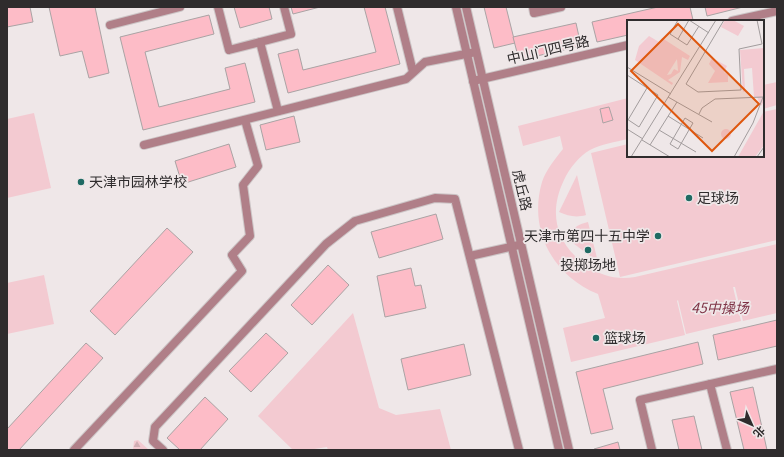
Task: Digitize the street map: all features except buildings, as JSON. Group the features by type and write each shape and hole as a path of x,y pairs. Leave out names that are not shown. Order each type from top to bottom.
{"street":[{"path":"110,25 180,7"},
{"path":"218,7 229,50 291,34 284,7"},
{"path":"397,7 413,72"},
{"name":"虎丘路","path":"456,7 559,450"},
{"name":"虎丘路","path":"466,7 569,450"},
{"path":"533,7 534,13 560,7"},
{"path":"736,20 777,11"},
{"path":"260,42 278,112"},
{"name":"中山门四号路","path":"473,81 627,45"},
{"path":"144,145 406,79 425,62 476,52"},
{"path":"74,450 242,271 232,255 250,236 242,185 258,166 245,120"},
{"path":"163,450 153,441 156,427 326,244 355,222 435,198 455,200 519,450"},
{"path":"470,256 522,245"},
{"path":"652,450 640,400 777,369"},
{"path":"710,384 727,450"}],"green space":[{"path":"777,82 777,105 764,109 764,85"},
{"path":"627,98 627,139 599,146 582,156 569,172 559,192 556,204 556,216 562,238 568,248 576,257 597,272 609,276 628,278 777,244 777,313 743,321 735,287 733,287 741,321 686,334 678,300 685,335 571,362 563,328 605,318 598,294 582,286 568,276 548,249 542,234 539,217 539,200 542,182 551,165 563,149 560,136 523,146 518,126"},
{"name":"45中操场","path":"777,109 777,240 620,277 591,153 627,144 627,157 764,157 764,112"},
{"path":"34,113 51,188 7,198 7,119"},
{"name":"投掷场地","path":"577,175 586,215 582,216 569,215 559,212"},
{"name":"投掷场地","path":"588,222 598,262 565,237 575,227"},
{"path":"44,275 54,324 7,334 7,283"},
{"path":"353,313 379,408 396,415 440,409 451,450 328,450 327,447 308,450 293,450 258,416"},
{"path":"138,440 149,450 133,450 134,441"}],"place":[{"name":"天津市园林学校","path":"81,182"},
{"name":"足球场","path":"689,198"},
{"name":"天津市第四十五中学","path":"658,236"},
{"name":"投掷场地","path":"588,250"},
{"name":"篮球场","path":"596,338"}]}
